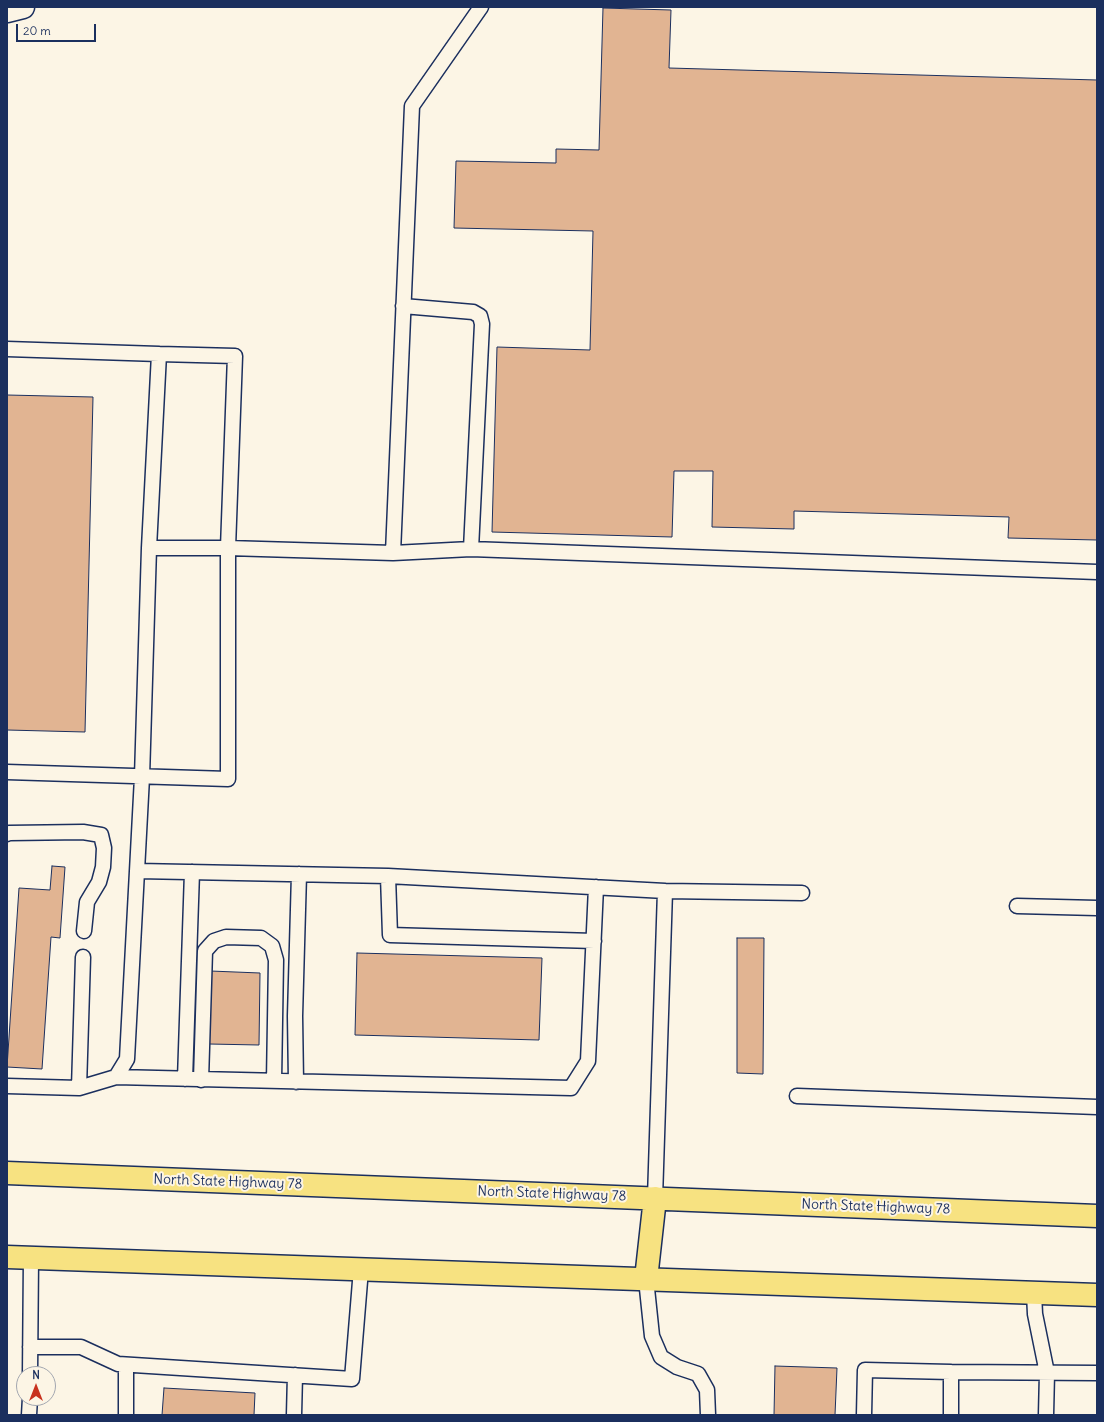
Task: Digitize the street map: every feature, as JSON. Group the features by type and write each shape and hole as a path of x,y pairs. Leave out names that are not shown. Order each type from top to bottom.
{"main road":[{"name":"North State Highway 78","path":"7,1173 1097,1216"},
{"path":"646,1279 655,1198"},
{"path":"7,1257 1097,1295"}],"street":[{"path":"7,11 23,7"}],"lane":[{"path":"393,553 412,106 481,7"},
{"path":"404,306 473,312 480,316 482,324 471,549"},
{"path":"7,349 235,356 228,548 228,779 7,772"},
{"path":"116,1077 128,1059 138,871 149,548 159,354"},
{"path":"149,548 228,548 393,553 471,549 1097,572"},
{"path":"7,834 9,832 83,832 101,835 104,848 103,867 99,882 87,902 84,931"},
{"path":"138,871 388,876 665,891 802,894"},
{"path":"185,1079 192,872"},
{"path":"296,1082 295,1016 299,874"},
{"path":"388,876 390,935 594,941"},
{"path":"7,1086 79,1088 116,1077 571,1088 588,1061 596,887"},
{"path":"655,1198 665,891"},
{"path":"1017,906 1097,908"},
{"path":"201,1080 206,951 214,941 226,937 261,938 272,946 276,960 274,1081"},
{"path":"79,1088 83,957"},
{"path":"797,1096 1097,1107"},
{"path":"30,1366 31,1258"},
{"path":"30,1347 81,1347 118,1364 352,1379 361,1269"},
{"path":"646,1279 652,1336 661,1357 677,1367 698,1374 706,1390 708,1415"},
{"path":"1034,1293 1035,1314 1048,1373 1046,1415"},
{"path":"126,1364 126,1415"},
{"path":"864,1415 865,1370 1097,1373"},
{"path":"951,1372 951,1415"},
{"path":"294,1415 296,1375"}],"building":[{"path":"603,8 671,10 669,68 1097,80 1097,540 1008,538 1009,517 794,511 794,529 712,527 713,471 674,471 672,537 492,532 497,347 590,350 593,231 454,228 456,161 556,163 556,149 599,150"},
{"path":"7,395 93,397 85,732 7,730"},
{"path":"52,866 65,867 60,938 51,937 42,1069 7,1067 19,888 50,890"},
{"path":"737,938 764,938 763,1074 737,1073"},
{"path":"357,953 542,958 539,1040 355,1035"},
{"path":"210,971 260,973 259,1045 209,1044"},
{"path":"775,1366 837,1368 835,1415 774,1415"},
{"path":"164,1388 255,1393 254,1415 162,1415"}]}
